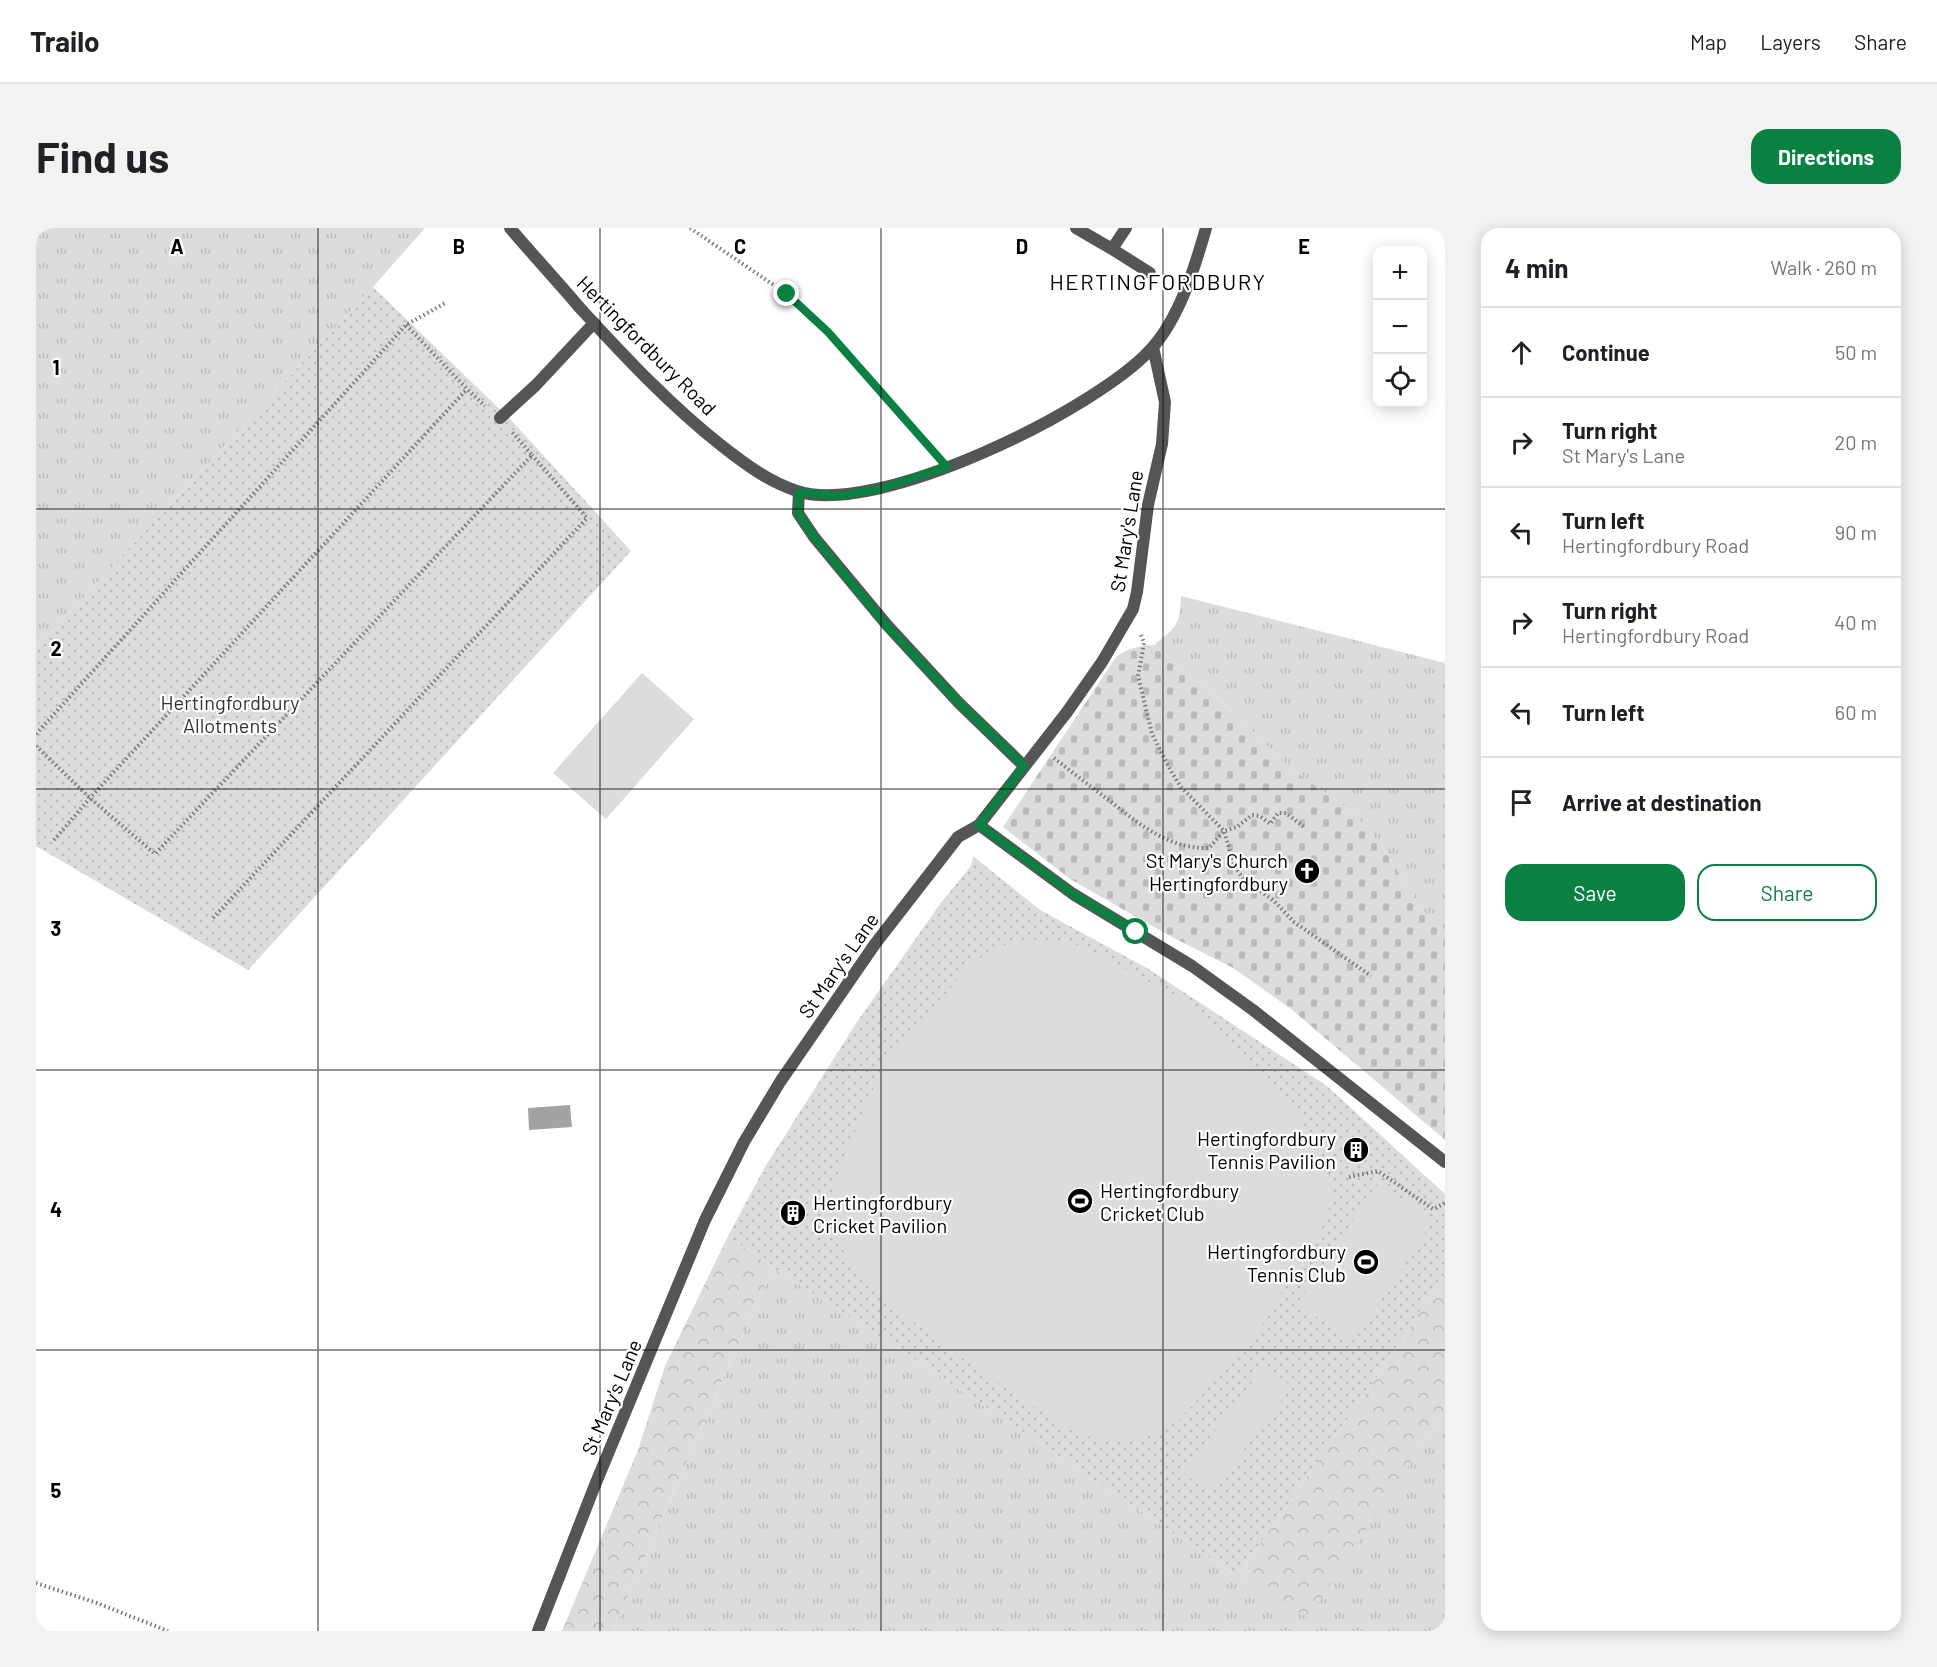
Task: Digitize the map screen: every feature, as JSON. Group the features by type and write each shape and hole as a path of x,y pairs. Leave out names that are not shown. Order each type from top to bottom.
{"street":[{"name":"Hertingfordbury Road","path":"510,228 652,385 697,426 770,480 799,492 837,496 876,490 973,458 1101,391 1134,366 1153,347 1180,302 1189,282 1206,228"},
{"path":"1076,228 1150,273"},
{"path":"1112,249 1126,228"},
{"path":"500,418 536,385 594,323"},
{"name":"St Mary's Lane","path":"538,1631 595,1485 705,1220 744,1142 780,1082 907,901 958,837 979,825 1102,662 1133,609 1148,505 1162,444 1165,402 1153,347"},
{"path":"799,492 798,513 814,537 886,625 959,703 1024,766"},
{"path":"979,825 1073,894 1192,966 1252,1010 1445,1162"}],"path":[{"path":"690,228 787,294 828,332 947,467"},
{"path":"36,734 406,325 447,302"},
{"path":"213,918 588,518 500,418 466,390 406,325"},
{"path":"54,840 90,798 466,390"},
{"path":"36,746 90,798 155,854 532,455"},
{"path":"1142,638 1144,644 1138,676 1152,734 1181,787 1224,831 1234,868 1245,880 1273,900 1294,922 1371,976"},
{"path":"1039,747 1146,829 1174,843 1194,848 1209,848 1224,831 1237,827 1252,815 1260,816 1270,824 1278,813 1286,813 1304,827"},
{"path":"1349,1177 1378,1171 1433,1209 1445,1203"},
{"path":"36,1583 97,1603 168,1631"}],"green space":[{"path":"36,228 425,228 373,287 36,648"},
{"name":"Hertingfordbury Allotments","path":"373,287 511,420 631,551 248,970 36,846 36,648"},
{"path":"1181,596 1445,663 1445,935 1420,907 1382,846 1351,811 1286,765 1230,709 1154,645 1178,620"},
{"path":"1154,645 1230,709 1286,765 1351,811 1382,846 1420,907 1445,935 1445,1140 1291,1009 1233,968 1166,934 1070,879 1003,827 1116,657 1124,651"},
{"path":"642,673 694,719 606,819 553,773"},
{"name":"Hertingfordbury Cricket Club","path":"973,856 1040,910 1147,968 1327,1086 1445,1194 1445,1273 1379,1374 1237,1576 728,1236 765,1167 855,1025 940,904 971,866"},
{"name":"Hertingfordbury Cricket Club","path":"1043,939 1084,946 1191,1005 1297,1113 1322,1156 1331,1188 1328,1217 1254,1338 1177,1422 1135,1441 1098,1440 1066,1428 977,1369 903,1314 851,1269 828,1213 841,1164 884,1064 974,961 1013,941"},
{"name":"Hertingfordbury Tennis Club","path":"1378,1183 1434,1220 1354,1341 1297,1304"},
{"path":"728,1236 772,1267 613,1631 562,1631 638,1450 665,1366"},
{"path":"772,1267 916,1360 1237,1576 1308,1617 1445,1410 1445,1631 613,1631"},
{"path":"1445,1273 1445,1410 1308,1618 1237,1576 1379,1374"},
{"path":"1265,1365 1292,1387 1210,1494 1183,1472"}],"shaded area":[{"path":"570,1105 572,1127 529,1130 528,1108"}],"place":[{"name":"St Mary's Church Hertingfordbury","path":"1307,871"},
{"name":"Hertingfordbury Tennis Pavilion","path":"1356,1150"},
{"name":"Hertingfordbury Cricket Club","path":"1080,1201"},
{"name":"Hertingfordbury Cricket Pavilion","path":"793,1213"},
{"name":"Hertingfordbury Tennis Club","path":"1366,1262"}],"district":[{"name":"HERTINGFORDBURY","path":"1158,281"}],"route":[{"path":"787,294 828,332 947,467 876,490 837,496 799,492 798,513 814,537 886,625 959,703 1024,766 979,825 1073,894 1136,932"}]}
